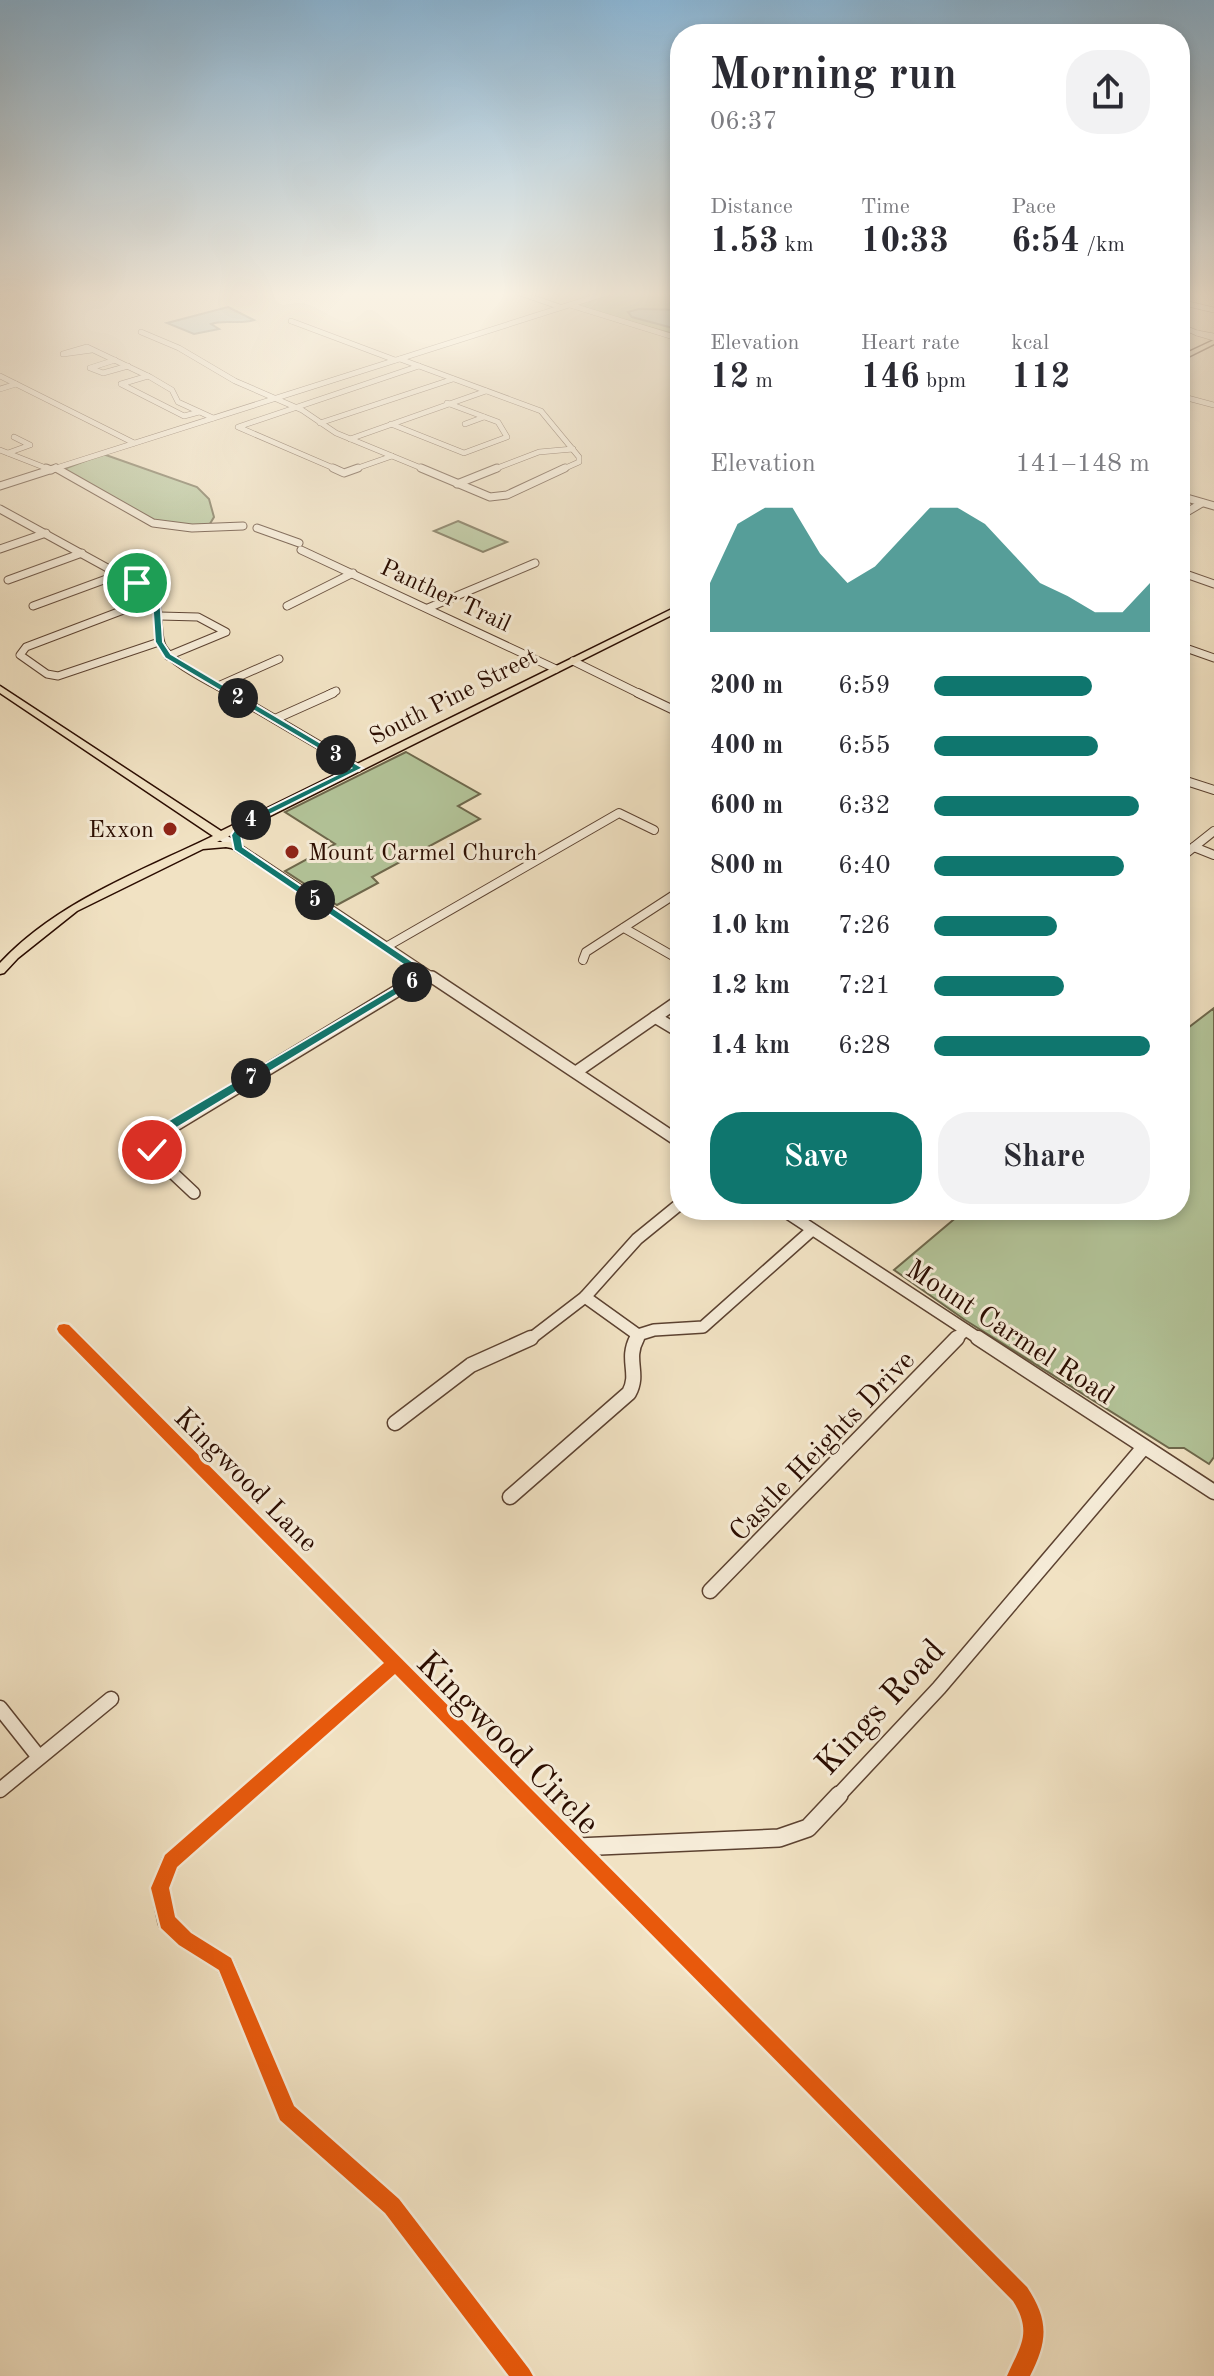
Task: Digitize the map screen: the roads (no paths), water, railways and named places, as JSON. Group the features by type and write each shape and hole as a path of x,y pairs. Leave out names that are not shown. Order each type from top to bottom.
{"main road":[{"name":"South Pine Street","path":"0,970 14,955 73,909 670,613"},
{"path":"0,689 219,835"},
{"path":"200,823 223,828 244,824"},
{"path":"189,850 199,838 200,823"},
{"path":"189,850 217,843 238,848 236,835 244,824"}],"street":[{"path":"54,403 134,443"},
{"path":"159,403 184,416 199,412"},
{"path":"180,403 213,418"},
{"path":"0,486 262,403"},
{"path":"284,403 350,439 490,497 507,495 575,466 579,457 541,411 519,403"},
{"path":"307,403 238,427 344,473 392,456"},
{"path":"320,423 381,403"},
{"path":"350,439 447,403 498,422 507,437 464,453 391,424"},
{"path":"465,424 484,417"},
{"path":"4,452 30,445 14,437"},
{"path":"457,484 539,452 573,449"},
{"path":"4,452 54,469"},
{"name":"Panther Trail","path":"54,469 153,523 270,532 556,669"},
{"path":"1190,499 1214,506"},
{"path":"1190,510 1202,503"},
{"path":"0,509 153,593 160,616 159,642 168,656 358,768"},
{"path":"0,518 11,514"},
{"path":"0,549 46,533"},
{"path":"8,580 82,553"},
{"path":"428,608 535,563"},
{"path":"287,606 353,573"},
{"path":"33,606 120,574"},
{"path":"1190,576 1214,584"},
{"path":"157,601 134,606 26,647 20,655 47,674 58,676 159,642"},
{"path":"160,616 189,615 226,632 168,656"},
{"path":"1190,650 1214,658"},
{"path":"218,686 279,659"},
{"path":"573,661 670,708"},
{"path":"275,719 336,691"},
{"path":"1190,782 1214,790"},
{"path":"386,947 619,813 654,830"},
{"path":"1190,850 1214,831"},
{"path":"219,835 670,1135"},
{"path":"1194,847 1214,855"},
{"path":"583,960 586,952 670,900"},
{"path":"624,928 670,954"},
{"path":"194,1193 157,1159 152,1150 154,1138 425,974"},
{"path":"576,1072 670,1007"},
{"path":"655,1017 670,1026"},
{"path":"395,1423 471,1365 523,1344 585,1297 637,1239 670,1212"},
{"name":"Mount Carmel Road","path":"798,1220 1214,1492"},
{"path":"510,1497 629,1393 635,1382 629,1352 638,1335 659,1328 689,1332 703,1327 812,1230"},
{"path":"585,1297 638,1335"},
{"name":"Kingwood Lane","path":"64,1329 396,1663"},
{"name":"Castle Heights Drive","path":"710,1591 965,1330"},
{"name":"Kings Road","path":"577,1847 779,1838 808,1828 939,1688 1144,1447"},
{"name":"Kingwood Circle","path":"522,2376 392,2206 287,2113 225,1964 185,1939 167,1922 160,1888 171,1861 396,1663 1020,2294 1035,2318 1037,2336 1018,2376"},
{"path":"0,1790 111,1699"},
{"path":"0,1708 38,1756"}],"place":[{"name":"Exxon","path":"170,829"},
{"name":"Mount Carmel Church","path":"292,852"}]}
